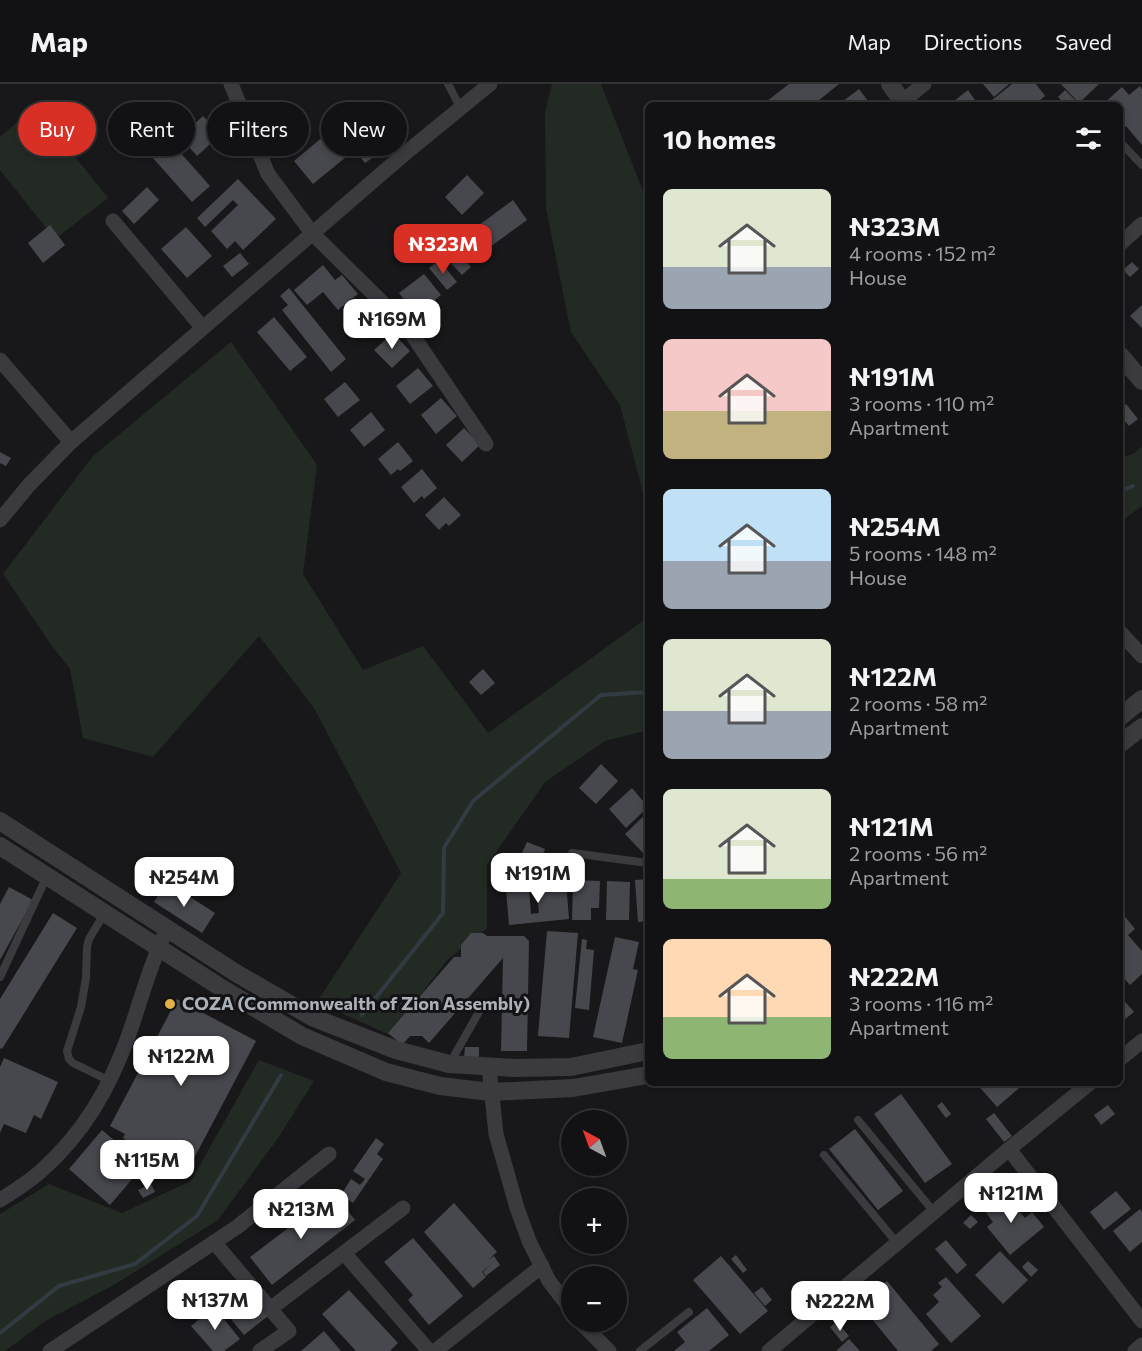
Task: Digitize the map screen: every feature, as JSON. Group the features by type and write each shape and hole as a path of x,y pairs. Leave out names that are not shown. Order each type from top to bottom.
{"street":[{"path":"231,84 268,174 312,233 407,327 486,444"},
{"path":"0,520 29,484 71,442 402,156 490,84"},
{"path":"890,84 903,102"},
{"path":"905,102 924,84"},
{"path":"113,221 202,327"},
{"path":"1123,241 1142,224"},
{"path":"1123,359 1142,381"},
{"path":"0,360 71,442"},
{"path":"1123,635 1142,656"},
{"path":"1123,715 1142,699"},
{"path":"1123,742 1142,727"},
{"path":"0,821 236,973 312,1017 396,1050 449,1064 489,1067 570,1067 645,1052"},
{"path":"0,846 223,989 302,1036 386,1072 440,1086 491,1092 573,1088 645,1076"},
{"path":"0,1200 41,1172 82,1130 110,1081 127,1039 158,946 167,929"},
{"path":"1123,1057 1142,1041"},
{"path":"489,1067 496,1134 517,1208 529,1240 549,1281 561,1297"},
{"path":"769,1351 1086,1086"},
{"path":"1009,1149 1142,1321"},
{"path":"50,1351 237,1227 329,1154"},
{"path":"270,1309 403,1208"},
{"path":"214,1242 289,1330 260,1351"},
{"path":"344,1253 429,1351"},
{"path":"435,1351 542,1266"},
{"path":"590,1332 609,1351"},
{"path":"1135,1351 1142,1345"}],"lane":[{"path":"448,84 461,109"},
{"path":"1123,144 1142,165"},
{"path":"572,853 645,863"},
{"path":"0,977 47,876"},
{"path":"104,912 89,939 81,1007 67,1051 73,1063 110,1081"},
{"path":"449,1064 484,1003"},
{"path":"858,1120 934,1212"},
{"path":"824,1155 897,1243"},
{"path":"640,1351 689,1312"}],"shaded area":[{"path":"552,84 601,84 645,196 645,501 620,405 571,332 546,208 545,113"},
{"path":"18,122 18,156 74,156 108,198 55,239 0,170 0,137"},
{"path":"231,342 317,465 303,574 363,670 423,646 488,733 645,619 645,731 605,741 545,782 487,865 487,928 447,960 390,1035 317,1002 401,873 314,708 259,636 153,757 83,738 70,669 3,574 93,456"},
{"path":"1142,447 1142,506 1123,520 1123,456 1133,454"},
{"path":"259,1060 314,1081 278,1138 218,1220 112,1286 47,1320 5,1351 0,1351 0,1214 49,1184 122,1213 191,1181"}],"building":[{"path":"789,84 839,84 817,102 766,102"},
{"path":"983,84 1009,84 994,97"},
{"path":"1012,84 1036,84 1045,96 1038,102 990,102"},
{"path":"1061,84 1099,84 1080,102"},
{"path":"1140,86 1142,89 1142,145 1126,126 1123,128 1123,102 1105,102 1122,87 1129,95"},
{"path":"859,89 869,102 842,102"},
{"path":"968,90 976,102 953,102"},
{"path":"1065,90 1077,102 1063,102 1058,97"},
{"path":"203,116 207,120 207,147 197,156 195,154 195,123"},
{"path":"321,138 321,156 347,156 313,184 294,161 300,156 309,156 309,148"},
{"path":"183,156 210,186 192,202 152,157"},
{"path":"359,156 371,156 372,158 365,163"},
{"path":"467,175 484,193 462,215 445,197"},
{"path":"238,179 276,219 243,250 235,241 227,249 211,231 238,205 233,200 205,227 197,218"},
{"path":"147,187 159,200 134,224 122,211"},
{"path":"513,200 527,220 490,247 475,228"},
{"path":"50,225 65,245 43,263 28,243"},
{"path":"186,227 212,256 187,278 161,249"},
{"path":"470,229 489,252 476,263 458,240"},
{"path":"453,246 471,267 462,275 443,255"},
{"path":"240,253 249,264 232,277 223,266"},
{"path":"439,260 457,282 447,290 429,268"},
{"path":"1132,262 1139,269 1130,277 1123,270"},
{"path":"323,265 335,280 342,275 358,294 338,310 323,292 307,305 294,290"},
{"path":"424,274 441,295 416,315 399,293"},
{"path":"289,288 346,359 331,372 282,310 288,305 280,296"},
{"path":"370,303 385,321 363,339 348,321"},
{"path":"1142,305 1142,328 1130,316"},
{"path":"274,317 307,357 290,371 257,332"},
{"path":"393,333 410,351 392,368 374,350"},
{"path":"418,368 433,386 410,404 396,386"},
{"path":"345,382 360,400 338,417 324,399"},
{"path":"441,398 457,416 436,434 421,415"},
{"path":"1126,404 1138,419 1129,426 1123,419 1123,406"},
{"path":"371,412 385,430 364,447 350,430"},
{"path":"464,428 480,445 462,462 446,445"},
{"path":"398,442 413,461 391,475 378,459"},
{"path":"0,452 11,458 6,466 0,463"},
{"path":"422,469 437,488 424,499 422,496 414,503 401,487"},
{"path":"444,497 461,515 449,526 446,523 439,530 425,515"},
{"path":"483,669 495,683 481,695 469,682"},
{"path":"601,764 618,781 596,804 579,788"},
{"path":"632,788 645,803 645,810 626,828 609,809"},
{"path":"645,815 645,855 625,834"},
{"path":"527,842 545,849 540,862 521,855"},
{"path":"645,879 645,921 638,922 635,880"},
{"path":"573,880 600,881 599,908 591,908 591,920 572,920"},
{"path":"566,881 569,919 509,925 506,889 529,887 531,914 539,913 536,884"},
{"path":"607,881 630,882 629,920 606,920"},
{"path":"167,882 215,913 202,933 154,902"},
{"path":"9,887 33,900 0,960 0,904"},
{"path":"53,913 77,928 2,1049 0,1048 0,999"},
{"path":"1123,914 1135,929 1128,935 1142,951 1142,974 1130,985 1123,977"},
{"path":"547,931 578,933 569,1038 538,1036"},
{"path":"471,933 483,933 487,936 524,936 529,941 527,1051 501,1051 503,958 429,1043 422,1036 410,1036 402,1045 388,1033 454,957 461,957 461,945"},
{"path":"615,937 639,942 633,969 638,970 622,1043 593,1037"},
{"path":"582,939 587,940 586,949 594,950 589,1010 575,1008"},
{"path":"177,999 256,1041 191,1164 177,1157 172,1166 161,1160 148,1184 136,1178 148,1154 128,1143 123,1138 125,1134 110,1126"},
{"path":"1123,999 1134,1012 1123,1021"},
{"path":"465,1047 479,1047 479,1058 464,1058"},
{"path":"4,1058 58,1082 41,1119 34,1115 26,1133 4,1124 0,1133 0,1067"},
{"path":"979,1086 1022,1086 997,1107"},
{"path":"901,1094 952,1164 925,1183 874,1114"},
{"path":"942,1102 951,1114 946,1118 937,1106"},
{"path":"1108,1105 1115,1114 1101,1125 1094,1115"},
{"path":"994,1113 1012,1136 1004,1142 986,1119"},
{"path":"855,1129 903,1191 878,1210 829,1149"},
{"path":"102,1130 134,1157 129,1163 139,1171 110,1205 69,1169"},
{"path":"376,1138 384,1144 377,1154 383,1159 353,1203 341,1195 351,1179 360,1185 365,1179 353,1171"},
{"path":"151,1184 155,1192 143,1198 138,1190"},
{"path":"1116,1191 1131,1209 1104,1230 1090,1212"},
{"path":"1004,1193 1025,1218 1032,1212 1044,1227 1010,1255 987,1227 993,1222 984,1210"},
{"path":"325,1196 341,1216 348,1211 355,1220 272,1285 250,1257 296,1222 294,1220"},
{"path":"454,1203 497,1252 488,1260 494,1256 500,1265 486,1276 483,1272 492,1263 482,1272 486,1277 473,1288 424,1232"},
{"path":"1140,1209 1142,1212 1142,1242 1130,1252 1113,1231"},
{"path":"971,1215 978,1222 970,1229 963,1223"},
{"path":"413,1238 463,1296 429,1325 408,1300 413,1295 384,1262"},
{"path":"946,1240 967,1265 957,1274 935,1249"},
{"path":"1000,1251 1028,1280 1003,1304 975,1275"},
{"path":"736,1255 747,1270 743,1273 731,1259"},
{"path":"721,1256 768,1311 740,1334 693,1280"},
{"path":"1028,1261 1038,1270 1031,1277 1022,1267"},
{"path":"946,1277 981,1316 951,1343 926,1314 939,1302 933,1295 942,1287 938,1283"},
{"path":"887,1281 939,1344 931,1351 898,1351 859,1303"},
{"path":"243,1284 268,1316 244,1335 221,1307 229,1300 227,1297"},
{"path":"762,1287 772,1300 765,1306 754,1293"},
{"path":"349,1290 398,1343 390,1351 356,1351 322,1314"},
{"path":"214,1307 240,1339 224,1351 213,1351 191,1326"},
{"path":"707,1308 729,1335 709,1351 674,1351 685,1342 677,1332"},
{"path":"837,1322 849,1336 842,1342 830,1327"},
{"path":"324,1331 341,1351 301,1351"},
{"path":"849,1339 860,1351 836,1351"}],"waterway":[{"path":"1123,490 1133,486"},
{"path":"362,1015 443,913 444,848 473,801 601,695 645,692"},
{"path":"0,1333 59,1286 135,1264 197,1216 281,1075"}],"place":[{"name":"COZA (Commonwealth of Zion Assembly)","path":"170,1004"}]}
